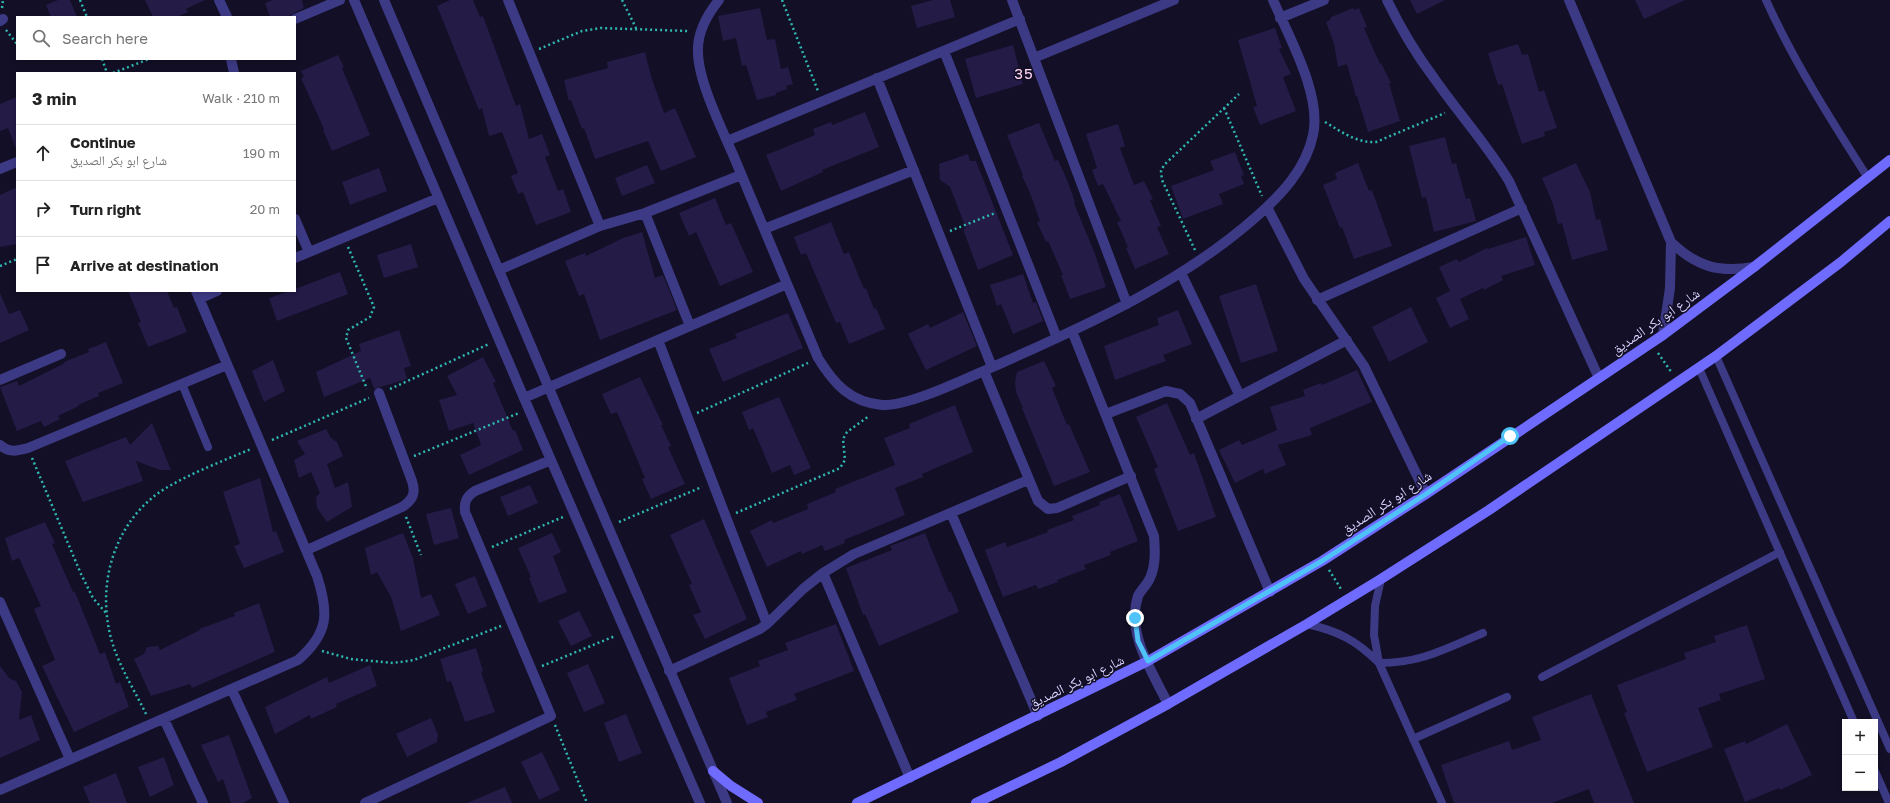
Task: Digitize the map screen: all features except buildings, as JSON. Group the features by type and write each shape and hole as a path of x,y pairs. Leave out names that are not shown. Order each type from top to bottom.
{"main road":[{"name":"شارع ابو بكر الصديق","path":"857,803 1148,661 1322,561 1426,494 1598,376 1663,335 1754,267 1890,160"},
{"path":"976,803 1061,762 1168,704 1348,600 1381,579 1489,510 1699,368 1841,262 1890,221"},
{"path":"713,771 731,786 758,803"}],"street":[{"path":"219,0 227,16"},
{"path":"296,19 340,0"},
{"path":"354,0 528,408 700,803"},
{"path":"384,0 499,270 547,388 609,527 727,803"},
{"path":"508,0 600,226"},
{"path":"719,0 708,14 701,31 698,51 699,71 741,176 818,358 831,379 850,395 867,403 884,405 900,404 988,369 1127,304 1200,261 1230,240 1267,207 1288,185 1308,152 1314,134 1315,115 1311,94 1304,73 1272,0"},
{"path":"1012,0 1127,304"},
{"path":"1034,58 1174,0"},
{"path":"1280,18 1324,0"},
{"path":"1387,0 1412,46 1456,108 1494,155 1509,181 1598,376"},
{"path":"1568,0 1671,242 1684,254 1718,269 1736,270 1754,267"},
{"path":"727,141 1020,19"},
{"path":"944,51 1057,338"},
{"path":"231,60 234,72"},
{"path":"877,78 940,235 1028,480 1038,501 1048,509 1057,508 1131,476"},
{"path":"0,169 16,162"},
{"path":"764,230 914,170"},
{"path":"499,270 600,226 645,213 741,176"},
{"path":"296,258 438,198"},
{"path":"1267,207 1304,279 1317,300 1347,340 1377,390 1426,494"},
{"path":"1317,300 1522,208"},
{"path":"645,213 690,326"},
{"path":"296,221 309,252"},
{"path":"1663,335 1670,288 1671,242"},
{"path":"1181,273 1240,396"},
{"path":"524,398 787,284"},
{"path":"0,790 298,660 312,648 321,632 325,614 323,595 307,550 260,445 198,295 212,292"},
{"path":"1072,331 1154,536 1155,557 1150,578 1138,596 1135,618 1138,641 1168,704"},
{"path":"658,340 767,624"},
{"path":"1196,419 1347,340"},
{"path":"0,380 61,354"},
{"path":"0,445 5,449 16,451 28,448 227,365"},
{"path":"1106,414 1166,391 1180,394 1190,403 1270,592"},
{"path":"307,550 402,507 409,503 413,496 414,489 405,460 379,393"},
{"path":"365,803 551,716 465,512 464,504 468,495 475,491 551,460"},
{"path":"669,670 767,624 803,589 823,573 854,554 1028,480"},
{"path":"951,513 1038,716"},
{"path":"823,573 910,778"},
{"path":"0,602 70,759"},
{"path":"232,690 284,803"},
{"path":"164,719 203,803"}],"lane":[{"path":"1766,0 1820,103 1868,178"},
{"path":"1716,356 1890,749"},
{"path":"1699,368 1853,719"},
{"path":"182,384 208,447"},
{"path":"1542,677 1780,552"},
{"path":"1381,579 1375,606 1374,635 1379,663 1442,803"},
{"path":"1307,624 1328,628 1347,636 1364,648 1379,663 1394,663 1424,658 1482,633"},
{"path":"1414,739 1507,697"},
{"path":"1878,778 1889,803"}],"path":[{"path":"80,0 87,16"},
{"path":"622,0 636,28"},
{"path":"782,0 822,101"},
{"path":"2,20 7,31 16,43"},
{"path":"530,53 582,31 601,28 701,31"},
{"path":"102,60 107,72"},
{"path":"116,72 146,60"},
{"path":"1200,261 1162,180 1161,171 1164,165 1239,94"},
{"path":"1224,108 1267,207"},
{"path":"1315,115 1353,139 1364,142 1376,142 1456,108"},
{"path":"940,235 1006,208"},
{"path":"344,238 374,306 370,316 348,330 346,338 367,390"},
{"path":"0,266 16,259"},
{"path":"1651,342 1678,382"},
{"path":"688,417 818,358"},
{"path":"727,518 840,468 845,460 843,439 847,432 884,405"},
{"path":"405,460 528,408"},
{"path":"151,724 114,648 106,613 107,577 118,542 138,512 165,489 201,470 260,445"},
{"path":"28,448 81,574 93,598 106,613"},
{"path":"609,527 713,482"},
{"path":"402,507 421,555"},
{"path":"482,551 574,512"},
{"path":"1322,561 1348,600"},
{"path":"312,648 337,657 394,663 414,660 512,622"},
{"path":"532,670 626,631"},
{"path":"551,716 587,803"}],"district":[{"name":"35","path":"1024,73"}],"route":[{"path":"1135,618 1138,641 1148,661 1322,561 1426,494 1510,436"}]}
